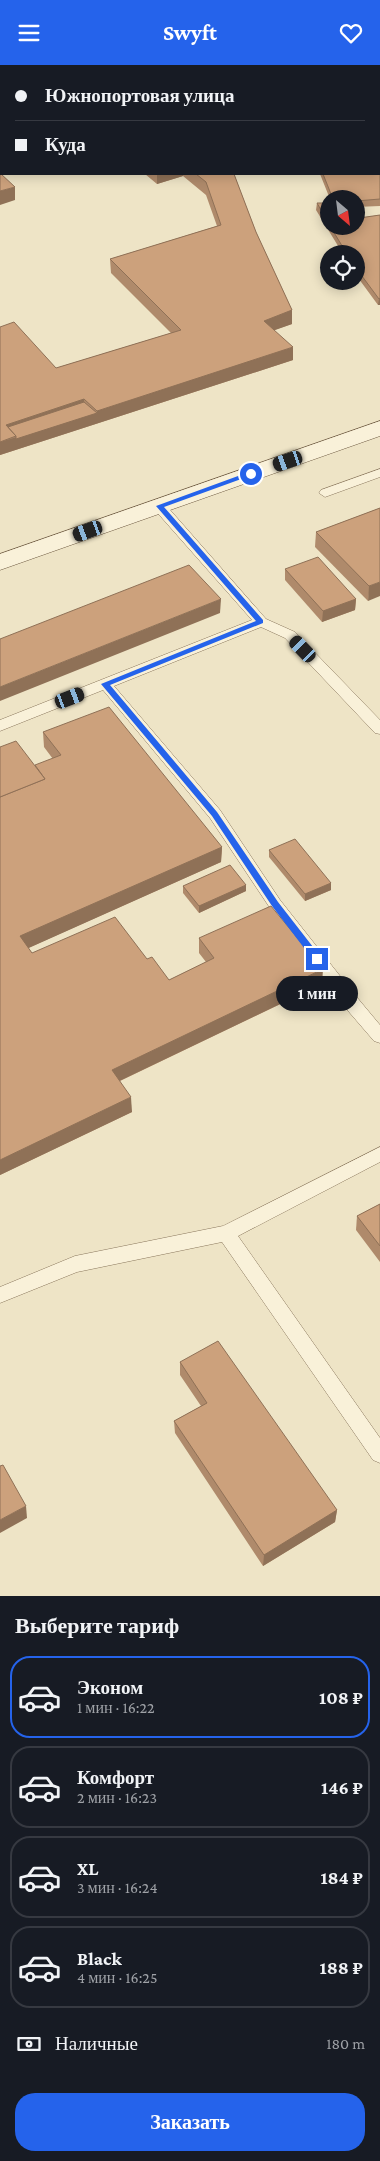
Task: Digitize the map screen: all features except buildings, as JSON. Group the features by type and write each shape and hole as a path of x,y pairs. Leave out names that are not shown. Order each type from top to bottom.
{"street":[{"path":"0,563 380,428"}],"lane":[{"path":"325,493 380,473"},
{"path":"159,506 261,622 290,635 380,729"},
{"path":"0,726 261,622"},
{"path":"105,684 215,814 275,904 349,1000 380,1036"},
{"path":"0,1295 75,1264 226,1233 380,1153"},
{"path":"226,1233 380,1454"}],"route":[{"path":"251,474 159,506 261,622 105,684 215,814 275,904 317,959"}]}
